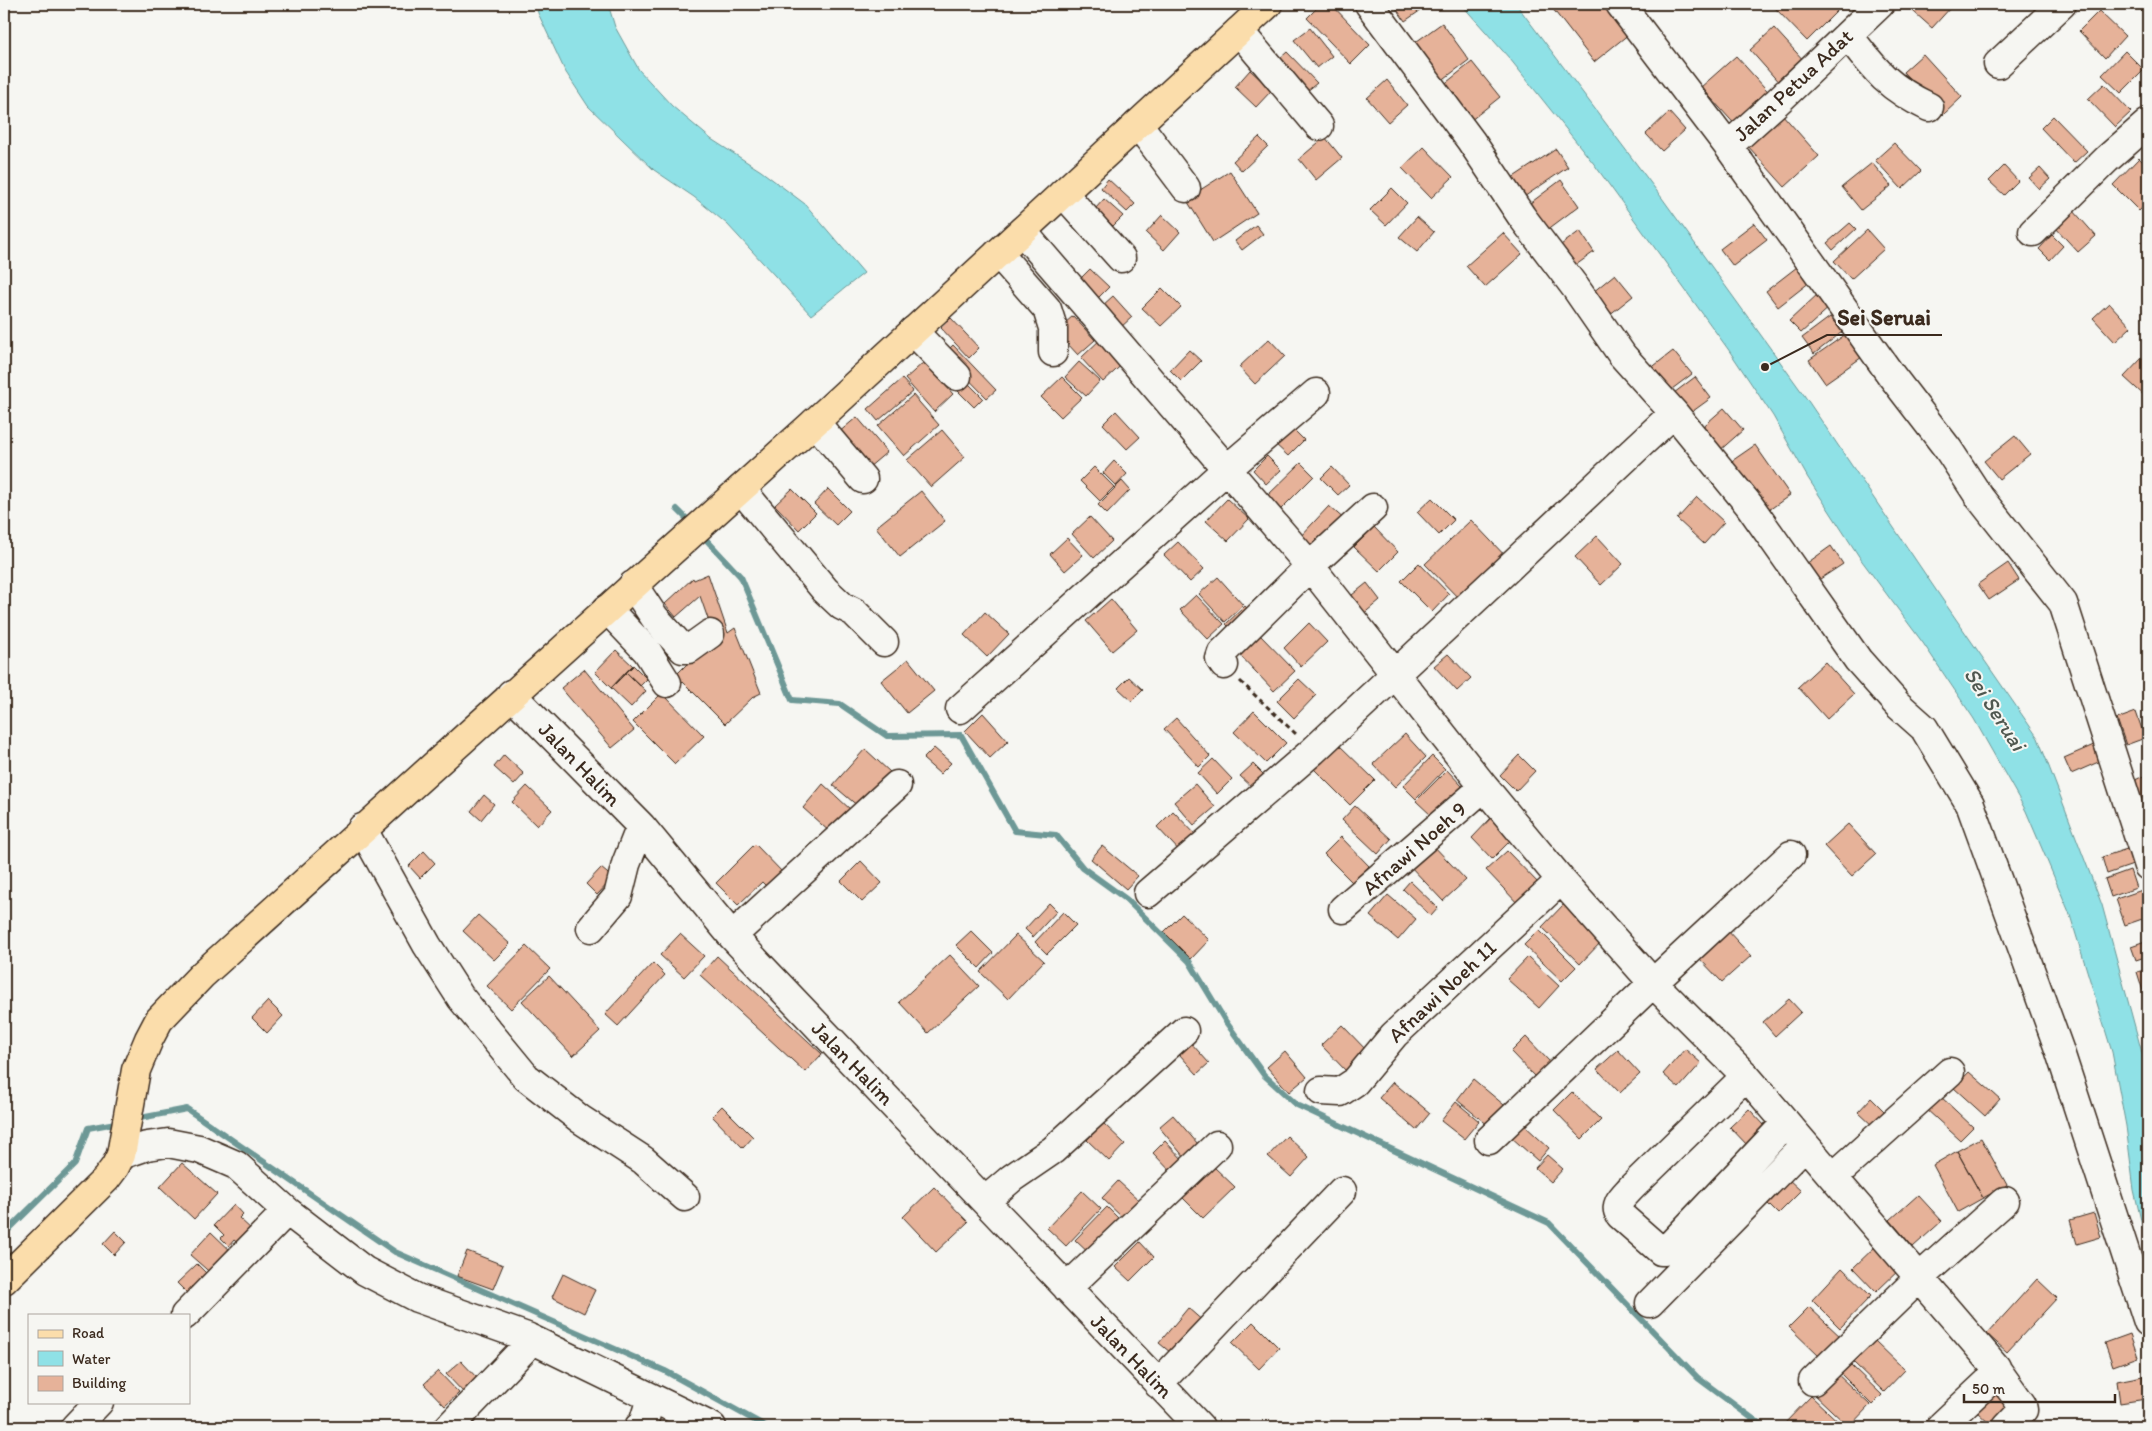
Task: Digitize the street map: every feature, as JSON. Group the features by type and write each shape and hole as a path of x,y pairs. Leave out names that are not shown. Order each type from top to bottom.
{"main road":[{"path":"4,1280 115,1167 122,1147 136,1070 159,1020 173,1003 202,974 362,828 815,422 1268,4"}],"street":[{"path":"1369,4 1471,141 1522,218 1575,287 1622,355 1674,413 1749,505 1858,660 1897,704 1924,728 1970,804 2059,1049 2148,1322"},
{"path":"1620,4 1728,146 1891,375 1948,449 1980,498 2063,603 2148,866"},
{"name":"Jalan Petua Adat","path":"1728,146 1880,4"},
{"path":"1998,64 2062,4"},
{"path":"1239,31 1319,126"},
{"path":"1848,34 1876,71 1893,87 1928,107"},
{"path":"2034,232 2107,159 2148,123"},
{"path":"1138,124 1186,188"},
{"path":"1063,192 1121,258"},
{"path":"1022,231 1310,566 1484,787 1561,880 1653,983 1746,1076 1997,1370 2022,1405 2023,1410 2007,1427"},
{"path":"998,253 1047,309 1053,328 1054,352"},
{"path":"913,331 957,376"},
{"path":"960,709 1316,393"},
{"path":"1148,893 1313,751 1674,413"},
{"path":"815,422 863,479"},
{"path":"741,489 825,590 842,606 854,612 884,642"},
{"path":"1224,665 1220,660 1222,652 1310,566 1373,508"},
{"path":"633,585 655,618 676,645 682,649 689,649 710,634"},
{"path":"607,609 647,651 668,683"},
{"name":"Jalan Halim","path":"511,694 641,826 732,936 1200,1427"},
{"path":"732,936 897,785"},
{"name":"Afnawi Noeh 9","path":"1344,909 1484,787"},
{"path":"591,928 618,896 626,864 641,826"},
{"path":"362,828 427,945 461,998 526,1077 580,1119 643,1160 685,1197"},
{"path":"1489,1140 1653,983 1791,855"},
{"name":"Afnawi Noeh 11","path":"1321,1091 1340,1092 1355,1082 1394,1035 1561,880"},
{"path":"984,1201 1012,1178 1053,1150 1184,1031"},
{"path":"1833,1177 1950,1072"},
{"path":"1746,1076 1631,1188 1618,1203 1617,1211 1620,1215 1661,1251 1665,1251 1786,1123"},
{"path":"122,1147 147,1146 168,1142 198,1149 236,1165 288,1211 365,1271 417,1298 527,1337 712,1427"},
{"path":"1067,1288 1217,1145"},
{"path":"1650,1303 1805,1145"},
{"path":"1158,1384 1342,1191"},
{"path":"1813,1381 1919,1278 2005,1201"},
{"path":"186,1314 288,1211"},
{"path":"449,1427 518,1356 523,1350 527,1337"},
{"path":"1940,1427 1988,1382 1997,1370"},
{"path":"640,1427 643,1424 651,1398"},
{"path":"74,1427 97,1404"}],"path":[{"path":"1224,665 1313,751"}],"water":[{"path":"536,4 608,4 615,27 639,70 672,106 711,139 761,171 805,204 864,273 811,315 727,224 694,197 654,170 588,106 565,71 538,13"},
{"path":"1461,4 1516,4 1662,198 1804,395 2038,738 2102,905 2148,1075 2148,1251 2134,1190 2126,1126 2112,1052 2069,912 2026,811 1974,719 1923,643 1862,561 1808,478 1773,416 1728,349 1594,164 1510,59"}],"building":[{"path":"1321,4 1331,4 1370,45 1351,64 1307,18"},
{"path":"1402,4 1430,4 1405,21 1396,8"},
{"path":"1549,4 1605,4 1629,34 1594,62"},
{"path":"1776,4 1844,4 1807,41 1774,7"},
{"path":"1905,4 1950,4 1952,6 1932,28"},
{"path":"2135,4 2148,4 2148,17"},
{"path":"2099,11 2125,36 2105,58 2079,31"},
{"path":"1442,23 1469,60 1441,81 1413,44"},
{"path":"1310,28 1332,56 1317,68 1294,40"},
{"path":"1774,28 1806,63 1781,85 1750,50"},
{"path":"2125,51 2144,70 2121,93 2102,75"},
{"path":"1287,52 1317,83 1306,92 1277,61"},
{"path":"1923,54 1962,97 1943,115 1903,72"},
{"path":"1736,56 1774,98 1739,129 1701,87"},
{"path":"1472,62 1500,97 1465,125 1437,90"},
{"path":"1250,70 1272,90 1256,107 1235,87"},
{"path":"1387,80 1407,105 1388,122 1367,98"},
{"path":"2104,84 2131,112 2115,127 2088,99"},
{"path":"1669,112 1685,130 1662,151 1646,134"},
{"path":"1782,114 1819,156 1785,187 1747,145"},
{"path":"2053,116 2087,151 2074,163 2041,128"},
{"path":"1259,137 1268,146 1242,171 1233,161"},
{"path":"1325,137 1342,158 1316,180 1299,159"},
{"path":"1894,143 1921,171 1902,189 1875,160"},
{"path":"1424,147 1453,177 1431,198 1402,168"},
{"path":"1556,149 1568,167 1518,201 1506,182"},
{"path":"2139,158 2148,167 2148,202 2139,211 2113,185"},
{"path":"1872,163 1891,186 1861,210 1842,187"},
{"path":"2004,166 2018,181 2004,195 1989,181"},
{"path":"2040,168 2050,179 2039,189 2029,178"},
{"path":"1230,171 1257,213 1213,242 1186,199"},
{"path":"1108,179 1135,204 1127,212 1101,188"},
{"path":"1561,180 1579,206 1543,233 1525,207"},
{"path":"1392,188 1407,203 1386,225 1370,210"},
{"path":"1104,199 1123,216 1113,226 1095,209"},
{"path":"2073,210 2096,236 2078,252 2055,227"},
{"path":"1162,215 1180,232 1164,250 1146,233"},
{"path":"1417,217 1434,232 1417,252 1399,237"},
{"path":"1754,223 1767,240 1733,266 1720,249"},
{"path":"1850,223 1856,229 1833,250 1827,243"},
{"path":"1256,225 1263,234 1242,250 1235,241"},
{"path":"1867,230 1884,249 1851,279 1834,261"},
{"path":"1580,231 1594,252 1569,270 1554,250"},
{"path":"1503,233 1522,254 1485,287 1466,266"},
{"path":"2052,235 2063,246 2050,260 2039,249"},
{"path":"1797,267 1810,282 1778,307 1766,291"},
{"path":"1090,269 1109,287 1098,298 1080,279"},
{"path":"1615,274 1633,296 1604,319 1587,297"},
{"path":"1162,288 1181,307 1161,326 1142,308"},
{"path":"1819,293 1831,306 1801,333 1789,321"},
{"path":"1113,296 1132,317 1120,328 1102,306"},
{"path":"2109,303 2131,327 2115,342 2093,318"},
{"path":"1073,316 1095,340 1078,355 1056,331"},
{"path":"1830,317 1842,332 1814,354 1802,338"},
{"path":"951,318 979,348 969,358 941,328"},
{"path":"1849,332 1865,355 1825,383 1809,360"},
{"path":"1105,335 1128,359 1103,382 1081,358"},
{"path":"1269,339 1285,356 1255,384 1239,367"},
{"path":"953,345 996,390 987,398 944,354"},
{"path":"1189,350 1201,361 1181,381 1170,370"},
{"path":"1673,351 1692,374 1668,392 1650,369"},
{"path":"2142,358 2148,363 2148,399 2124,377"},
{"path":"924,362 953,394 934,412 905,379"},
{"path":"1079,362 1100,381 1086,396 1065,377"},
{"path":"1062,377 1082,397 1061,417 1041,397"},
{"path":"1695,377 1711,398 1689,414 1674,393"},
{"path":"902,379 913,391 878,421 868,409"},
{"path":"967,382 983,398 974,407 958,391"},
{"path":"913,395 939,425 904,456 878,426"},
{"path":"1724,408 1743,430 1718,452 1699,430"},
{"path":"1116,411 1140,437 1127,449 1103,424"},
{"path":"857,417 887,452 862,473 832,438"},
{"path":"1290,426 1304,440 1288,456 1274,443"},
{"path":"942,430 965,457 931,487 907,460"},
{"path":"2015,436 2030,454 1999,479 1984,461"},
{"path":"1755,445 1790,495 1762,515 1726,465"},
{"path":"1267,456 1281,470 1266,484 1253,470"},
{"path":"1114,461 1127,474 1116,486 1103,473"},
{"path":"1301,463 1314,476 1279,511 1265,498"},
{"path":"1094,467 1114,487 1100,501 1080,481"},
{"path":"1332,467 1349,485 1338,495 1321,478"},
{"path":"1122,481 1130,490 1107,514 1098,505"},
{"path":"792,489 816,513 799,530 775,505"},
{"path":"828,489 850,511 836,525 814,504"},
{"path":"921,491 945,521 900,557 876,527"},
{"path":"1697,497 1724,522 1704,544 1677,519"},
{"path":"1432,498 1454,520 1439,535 1417,512"},
{"path":"1227,499 1249,519 1228,541 1206,521"},
{"path":"1329,506 1346,521 1316,553 1299,538"},
{"path":"1090,517 1112,541 1094,558 1072,534"},
{"path":"1471,520 1509,560 1464,604 1425,564"},
{"path":"1374,527 1398,552 1379,571 1354,547"},
{"path":"1597,536 1623,564 1601,585 1575,557"},
{"path":"1067,538 1083,555 1065,571 1050,554"},
{"path":"1178,542 1204,569 1190,582 1164,555"},
{"path":"1831,546 1843,564 1814,583 1803,566"},
{"path":"1419,563 1449,594 1432,612 1401,581"},
{"path":"2008,563 2019,580 1989,600 1978,584"},
{"path":"708,574 728,633 735,628 761,693 753,697 725,724 676,675 709,642 716,642 700,596 676,617 665,604 693,578 694,580"},
{"path":"1218,577 1243,605 1225,622 1199,594"},
{"path":"1367,583 1380,600 1361,616 1347,599"},
{"path":"1196,595 1224,624 1208,639 1180,610"},
{"path":"1111,599 1137,630 1112,651 1086,621"},
{"path":"1245,606 1254,616 1235,633 1226,624"},
{"path":"985,612 1009,634 987,657 964,635"},
{"path":"1309,623 1327,642 1301,667 1284,648"},
{"path":"1259,634 1295,671 1274,691 1238,653"},
{"path":"616,650 633,666 611,688 595,672"},
{"path":"1448,654 1471,678 1457,691 1434,666"},
{"path":"908,659 934,691 907,713 881,681"},
{"path":"1825,662 1854,694 1827,719 1798,687"},
{"path":"633,665 647,679 640,686 626,672"},
{"path":"584,669 634,730 612,748 561,688"},
{"path":"626,672 646,691 631,707 611,688"},
{"path":"1129,677 1143,690 1132,701 1118,688"},
{"path":"1299,679 1316,695 1294,718 1277,701"},
{"path":"662,693 704,736 675,764 633,722"},
{"path":"1254,711 1286,743 1266,763 1234,732"},
{"path":"2136,712 2145,738 2126,745 2117,719"},
{"path":"983,713 1008,741 990,758 965,731"},
{"path":"1176,718 1210,756 1199,767 1164,729"},
{"path":"1405,734 1426,757 1395,787 1373,764"},
{"path":"1337,743 1375,780 1350,805 1313,768"},
{"path":"2096,744 2103,760 2071,774 2064,758"},
{"path":"934,748 951,763 940,774 923,759"},
{"path":"865,749 890,772 859,807 833,785"},
{"path":"504,755 524,774 514,785 494,767"},
{"path":"1519,755 1535,771 1516,791 1500,775"},
{"path":"1432,756 1445,769 1416,799 1403,786"},
{"path":"1213,759 1232,779 1217,794 1198,773"},
{"path":"1253,764 1265,776 1253,788 1240,776"},
{"path":"1447,770 1463,787 1433,817 1416,801"},
{"path":"2148,774 2148,794 2141,798 2133,781"},
{"path":"823,784 851,810 831,833 803,808"},
{"path":"1195,784 1215,807 1194,825 1174,802"},
{"path":"527,786 552,810 537,826 512,802"},
{"path":"484,795 494,804 481,820 471,811"},
{"path":"1355,806 1391,839 1378,854 1342,820"},
{"path":"1173,811 1200,839 1183,855 1157,827"},
{"path":"1491,818 1512,839 1492,859 1472,838"},
{"path":"1848,824 1876,854 1852,876 1824,846"},
{"path":"1341,837 1369,866 1353,883 1324,854"},
{"path":"1431,843 1466,880 1443,901 1408,864"},
{"path":"755,844 785,875 770,890 762,882 738,905 716,883"},
{"path":"1102,846 1138,876 1126,889 1091,859"},
{"path":"2127,849 2133,865 2107,874 2102,857"},
{"path":"424,851 435,863 420,878 409,866"},
{"path":"1507,851 1541,886 1520,906 1486,870"},
{"path":"861,861 882,883 862,902 841,881"},
{"path":"601,868 613,878 597,895 586,884"},
{"path":"2130,870 2136,888 2111,897 2105,879"},
{"path":"1410,881 1438,908 1431,916 1403,889"},
{"path":"2148,888 2148,917 2125,925 2116,899"},
{"path":"1388,895 1416,919 1398,940 1370,916"},
{"path":"1049,903 1057,911 1033,937 1025,929"},
{"path":"1565,903 1603,940 1580,964 1542,927"},
{"path":"1063,912 1076,925 1047,954 1035,942"},
{"path":"1182,914 1209,940 1191,959 1164,932"},
{"path":"478,915 510,944 494,960 463,931"},
{"path":"1726,929 1751,956 1722,982 1697,956"},
{"path":"1539,930 1576,967 1562,981 1524,945"},
{"path":"971,931 993,953 979,968 956,945"},
{"path":"680,934 704,956 684,977 660,955"},
{"path":"1016,935 1044,961 1008,999 980,972"},
{"path":"2148,940 2148,956 2136,960 2131,946"},
{"path":"526,946 550,969 511,1009 487,986"},
{"path":"950,955 979,986 928,1033 899,1002"},
{"path":"717,956 822,1054 805,1072 700,975"},
{"path":"1528,957 1559,986 1539,1008 1507,979"},
{"path":"653,963 665,975 618,1026 605,1014"},
{"path":"2148,969 2148,990 2143,991 2137,972"},
{"path":"549,976 600,1031 573,1056 522,1001"},
{"path":"1789,999 1801,1012 1775,1036 1763,1022"},
{"path":"268,1001 283,1016 267,1033 252,1018"},
{"path":"1342,1025 1369,1053 1348,1073 1321,1045"},
{"path":"1526,1037 1550,1062 1535,1077 1511,1052"},
{"path":"1191,1043 1209,1063 1197,1074 1179,1054"},
{"path":"1685,1049 1701,1063 1679,1088 1663,1074"},
{"path":"1618,1050 1640,1074 1620,1093 1597,1069"},
{"path":"1285,1051 1307,1077 1289,1092 1267,1067"},
{"path":"1969,1072 2000,1099 1985,1116 1954,1088"},
{"path":"1473,1079 1504,1105 1488,1125 1457,1100"},
{"path":"1393,1082 1430,1113 1416,1130 1379,1098"},
{"path":"1572,1092 1601,1120 1582,1139 1554,1110"},
{"path":"1939,1095 1973,1127 1960,1140 1926,1109"},
{"path":"1871,1098 1887,1114 1874,1127 1858,1112"},
{"path":"1456,1102 1479,1121 1464,1139 1441,1121"},
{"path":"722,1106 753,1137 743,1148 712,1116"},
{"path":"1749,1109 1768,1129 1749,1147 1730,1127"},
{"path":"1173,1115 1204,1151 1190,1164 1159,1127"},
{"path":"1103,1123 1125,1144 1109,1161 1087,1140"},
{"path":"1523,1124 1549,1148 1538,1161 1511,1137"},
{"path":"1287,1136 1309,1157 1291,1177 1268,1156"},
{"path":"1981,1138 2007,1185 1983,1198 1957,1151"},
{"path":"1165,1141 1186,1163 1174,1175 1153,1153"},
{"path":"1957,1151 1983,1198 1958,1212 1933,1165"},
{"path":"1547,1155 1563,1169 1551,1182 1535,1168"},
{"path":"182,1163 217,1194 194,1219 160,1187"},
{"path":"1214,1167 1235,1187 1203,1218 1183,1198"},
{"path":"1787,1178 1801,1191 1778,1214 1765,1201"},
{"path":"1118,1181 1141,1202 1125,1220 1102,1198"},
{"path":"934,1187 968,1222 936,1252 903,1217"},
{"path":"1082,1191 1101,1209 1066,1246 1047,1228"},
{"path":"1918,1195 1942,1221 1913,1247 1890,1220"},
{"path":"234,1204 243,1214 239,1218 253,1231 240,1245 234,1240 229,1246 221,1238 224,1235 214,1225"},
{"path":"1107,1207 1126,1226 1094,1258 1075,1240"},
{"path":"2094,1213 2101,1237 2077,1244 2070,1220"},
{"path":"115,1231 126,1242 114,1255 103,1244"},
{"path":"211,1232 234,1254 214,1276 190,1255"},
{"path":"1140,1242 1154,1257 1130,1281 1115,1267"},
{"path":"1879,1243 1902,1267 1876,1292 1853,1268"},
{"path":"467,1251 503,1265 493,1289 457,1276"},
{"path":"197,1264 211,1278 191,1297 177,1283"},
{"path":"1842,1268 1871,1296 1840,1328 1812,1300"},
{"path":"563,1274 595,1290 584,1313 552,1297"},
{"path":"2037,1279 2057,1298 2007,1352 1987,1334"},
{"path":"1809,1307 1842,1338 1822,1359 1789,1327"},
{"path":"1188,1308 1205,1323 1176,1357 1159,1343"},
{"path":"1253,1322 1279,1348 1259,1369 1232,1343"},
{"path":"2130,1334 2138,1357 2113,1366 2105,1343"},
{"path":"1874,1340 1905,1370 1884,1392 1853,1362"},
{"path":"461,1361 479,1380 464,1393 446,1374"},
{"path":"1851,1365 1882,1395 1872,1405 1841,1374"},
{"path":"438,1371 459,1393 445,1406 424,1384"},
{"path":"1834,1371 1870,1405 1849,1427 1813,1393"},
{"path":"2143,1376 2146,1399 2120,1403 2117,1381"},
{"path":"1992,1392 2009,1407 1992,1426 1976,1411"},
{"path":"1811,1396 1844,1427 1782,1426"},
{"path":"130,1421 138,1427 125,1427"}],"waterway":[{"path":"677,509 692,524"},
{"path":"700,533 741,577 792,700 840,704 887,736 961,735 1015,831 1056,835 1083,868 1126,899 1189,961 1226,1022 1264,1075 1297,1105 1549,1223 1698,1378 1764,1427"},
{"path":"135,1119 187,1109 395,1252 665,1371 767,1427"},
{"path":"4,1234 75,1164 88,1128 121,1122"}],"place":[{"name":"Sei Seruai","path":"1765,367"}]}
